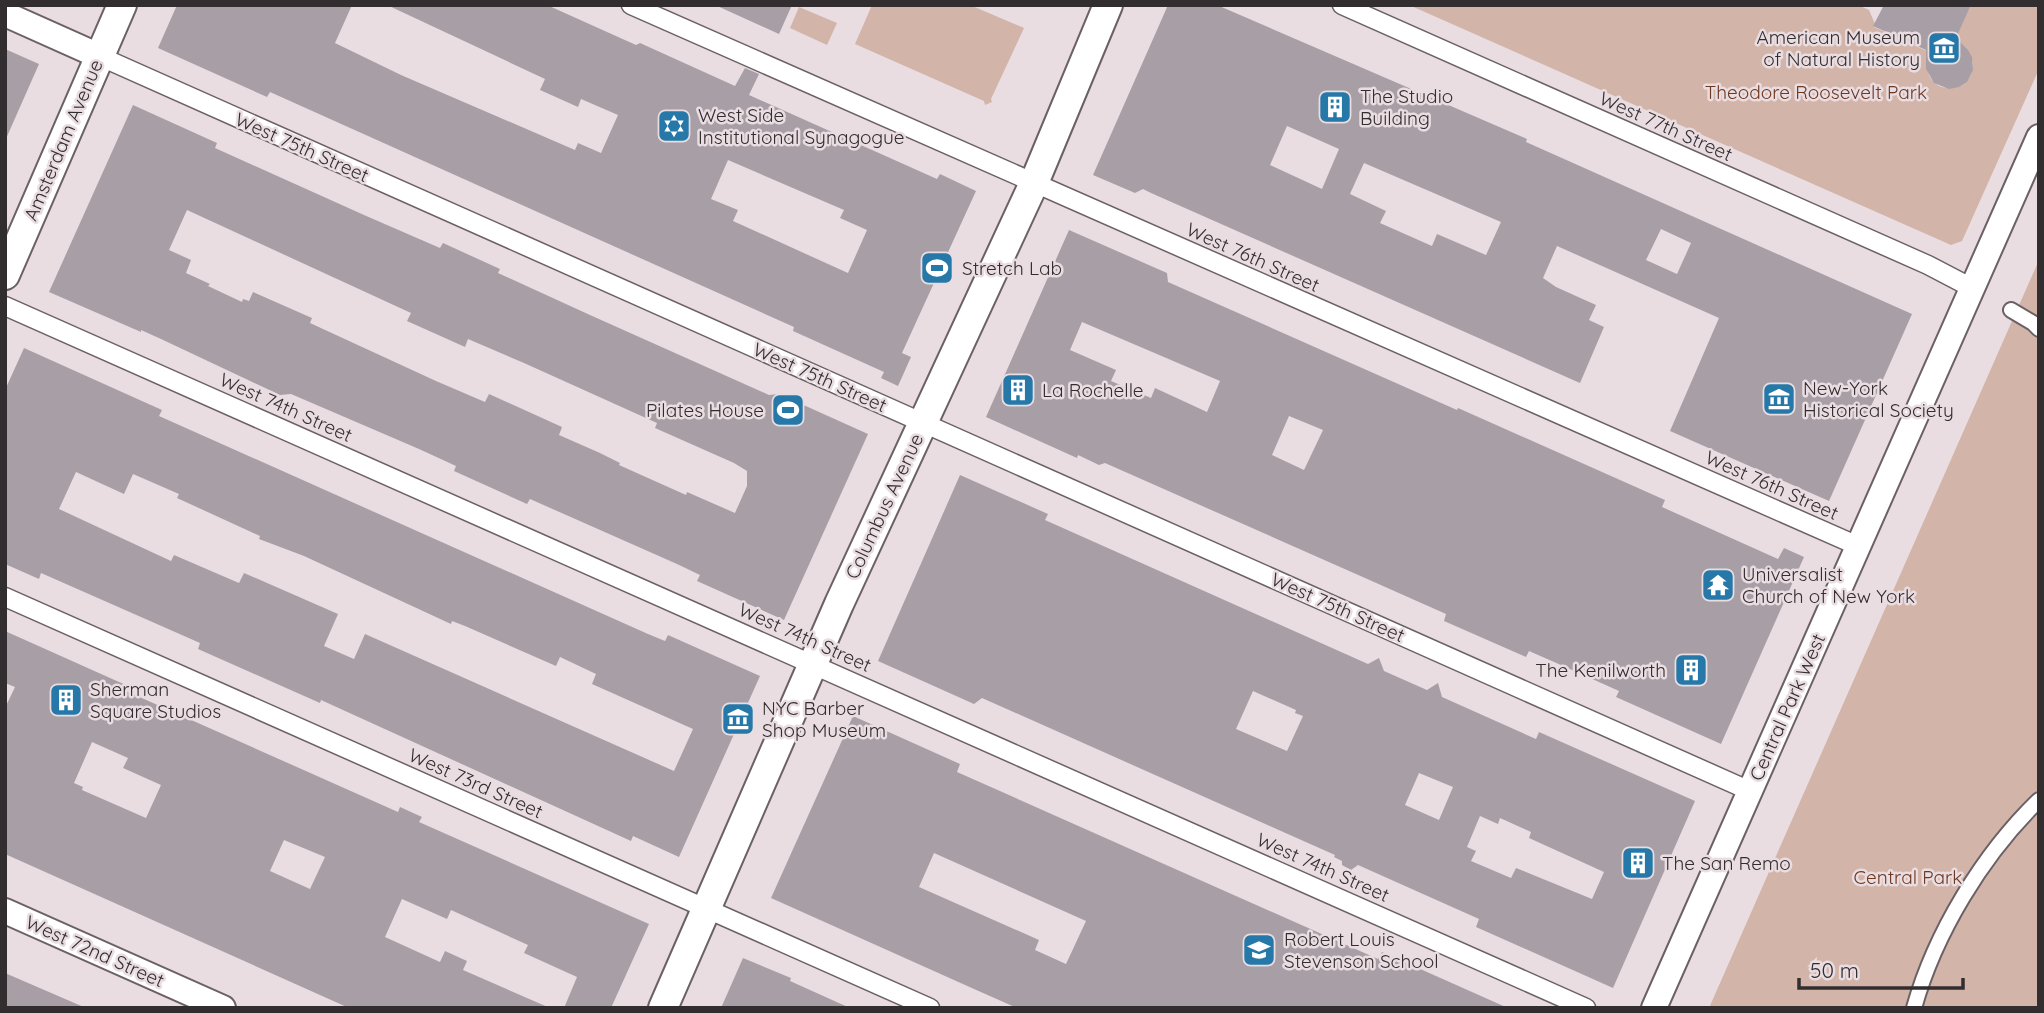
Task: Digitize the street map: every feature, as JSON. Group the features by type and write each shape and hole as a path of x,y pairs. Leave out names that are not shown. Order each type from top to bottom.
{"main road":[{"name":"Amsterdam Avenue","path":"5,275 122,5"},
{"name":"Columbus Avenue","path":"663,1008 813,663 1034,183 1108,5"},
{"name":"West 75th Street","path":"5,14 99,57"},
{"name":"Central Park West","path":"1654,1008 2039,137"},
{"name":"West 72nd Street","path":"5,911 223,1008"}],"street":[{"name":"West 76th Street","path":"631,5 1858,546"},
{"name":"West 77th Street","path":"1342,5 1938,270 1972,289"},
{"name":"West 75th Street","path":"99,57 1750,791"},
{"name":"West 74th Street","path":"5,306 1586,1008"},
{"path":"2011,310 2036,326"},
{"name":"West 73rd Street","path":"5,597 930,1008"},
{"path":"1914,1008 1927,968 1953,914 1990,858 2039,800"}],"green space":[{"path":"872,5 970,5 1024,28 991,99 992,102 985,105 984,101 855,44"},
{"name":"Theodore Roosevelt Park","path":"1409,5 1858,5 1869,10 1874,27 1929,52 1927,69 1930,76 1934,82 1947,88 1964,84 1972,72 1970,54 1954,41 1971,5 2039,5 2039,69 1962,241 1951,245"},
{"path":"799,7 837,23 827,45 790,28"},
{"name":"Central Park","path":"2039,260 2039,1008 1709,1008"}],"building":[{"path":"177,5 352,5 335,43 401,75 575,150 578,143 601,153 618,115 581,99 578,107 540,90 545,79 387,5 547,5 735,86 745,68 759,74 749,95 937,179 940,174 976,191 902,353 911,357 898,386 881,378 884,372 793,331 794,327 270,92 267,97 158,48","holes":["728,160 844,210 840,218 867,230 848,273 733,221 738,210 711,199"]},
{"path":"715,5 792,5 779,34"},
{"path":"1168,5 1217,5 1527,139 1526,142 1912,314 1829,501 1670,431 1719,318 1557,246 1543,278 1556,287 1596,305 1589,320 1604,327 1580,383 1143,189 1135,193 1093,175","holes":["1287,126 1339,149 1322,189 1270,165","1364,163 1501,222 1486,255 1437,234 1432,246 1380,223 1386,211 1350,194","1661,229 1691,243 1677,274 1646,260"]},
{"name":"American Museum of Natural History","path":"1884,5 1971,5 1956,38 1972,57 1973,70 1967,82 1949,89 1934,83 1926,69 1926,50 1873,26"},
{"path":"5,49 39,64 5,141"},
{"path":"133,105 217,143 215,148 364,215 440,248 443,243 500,269 498,273 590,315 769,395 779,394 868,434 784,620 697,581 700,575 677,564 530,499 527,504 454,471 456,466 419,449 291,394 280,395 141,330 49,292","holes":["187,210 411,313 407,321 465,347 468,339 524,363 657,423 655,428 747,471 747,486 735,513 687,492 686,495 619,465 620,463 559,435 562,427 489,394 485,402 436,381 310,323 312,318 253,292 249,301 243,299 242,302 186,273 191,260 169,250"]},
{"path":"1069,230 1167,273 1168,282 1665,500 1662,507 1778,559 1784,548 1804,557 1721,744 1616,697 1619,691 1570,669 1529,651 1526,657 1444,621 1446,614 1105,463 1099,465 1078,455 1077,458 986,417","holes":["1082,322 1220,381 1207,412 1155,388 1151,398 1111,381 1116,370 1070,350","1289,416 1323,430 1304,470 1272,455"]},
{"path":"24,348 162,410 159,416 648,634 665,641 668,635 760,676 679,857 633,836 631,841 321,700 320,703 198,649 200,643 41,573 39,579 5,564 5,390","holes":["76,472 124,494 133,474 179,494 177,498 260,536 259,539 304,556 451,624 452,621 465,626 556,666 560,657 596,674 592,684 693,729 674,771 365,634 354,659 324,646 338,614 244,573 239,583 174,555 171,561 59,509"]},
{"path":"960,475 1048,514 1045,520 1368,664 1379,658 1384,671 1427,690 1438,683 1442,697 1536,739 1539,732 1695,801 1613,988 1476,927 1479,919 1358,865 1351,870 1342,865 1342,861 1334,857 1335,855 982,698 974,704 878,661","holes":["1253,691 1296,710 1295,713 1303,716 1287,751 1236,729","1419,773 1453,787 1439,820 1405,805","1480,816 1498,824 1500,818 1531,832 1529,838 1604,872 1592,899 1516,868 1511,878 1471,861 1476,851 1467,847"]},
{"path":"5,631 128,686 126,691 398,812 400,807 422,817 419,822 649,924 611,1008 564,1008 577,977 524,953 528,945 451,910 447,919 402,899 385,937 440,962 445,951 467,961 463,970 550,1008 349,1008 5,854 5,708 15,687 5,683","holes":["92,742 128,758 123,768 161,785 146,818 82,790 83,787 74,783","284,840 325,857 310,889 270,871"]},
{"path":"853,716 960,764 957,772 1378,959 1382,952 1508,1008 1017,1008 771,898","holes":["934,853 1086,921 1066,964 1035,950 1039,940 919,887"]},
{"path":"743,958 791,978 790,981 850,1008 721,1008"},
{"path":"5,973 86,1008 5,1008"}],"place":[{"name":"American Museum of Natural History","path":"1944,48"},
{"name":"The Studio Building","path":"1335,107"},
{"name":"West Side Institutional Synagogue","path":"674,126"},
{"name":"Stretch Lab","path":"937,268"},
{"name":"La Rochelle","path":"1018,390"},
{"name":"New-York Historical Society","path":"1779,399"},
{"name":"Pilates House","path":"788,410"},
{"name":"Universalist Church of New York","path":"1718,585"},
{"name":"The Kenilworth","path":"1691,670"},
{"name":"Sherman Square Studios","path":"66,700"},
{"name":"NYC Barber Shop Museum","path":"738,719"},
{"name":"The San Remo","path":"1638,863"},
{"name":"Robert Louis Stevenson School","path":"1259,950"}]}
